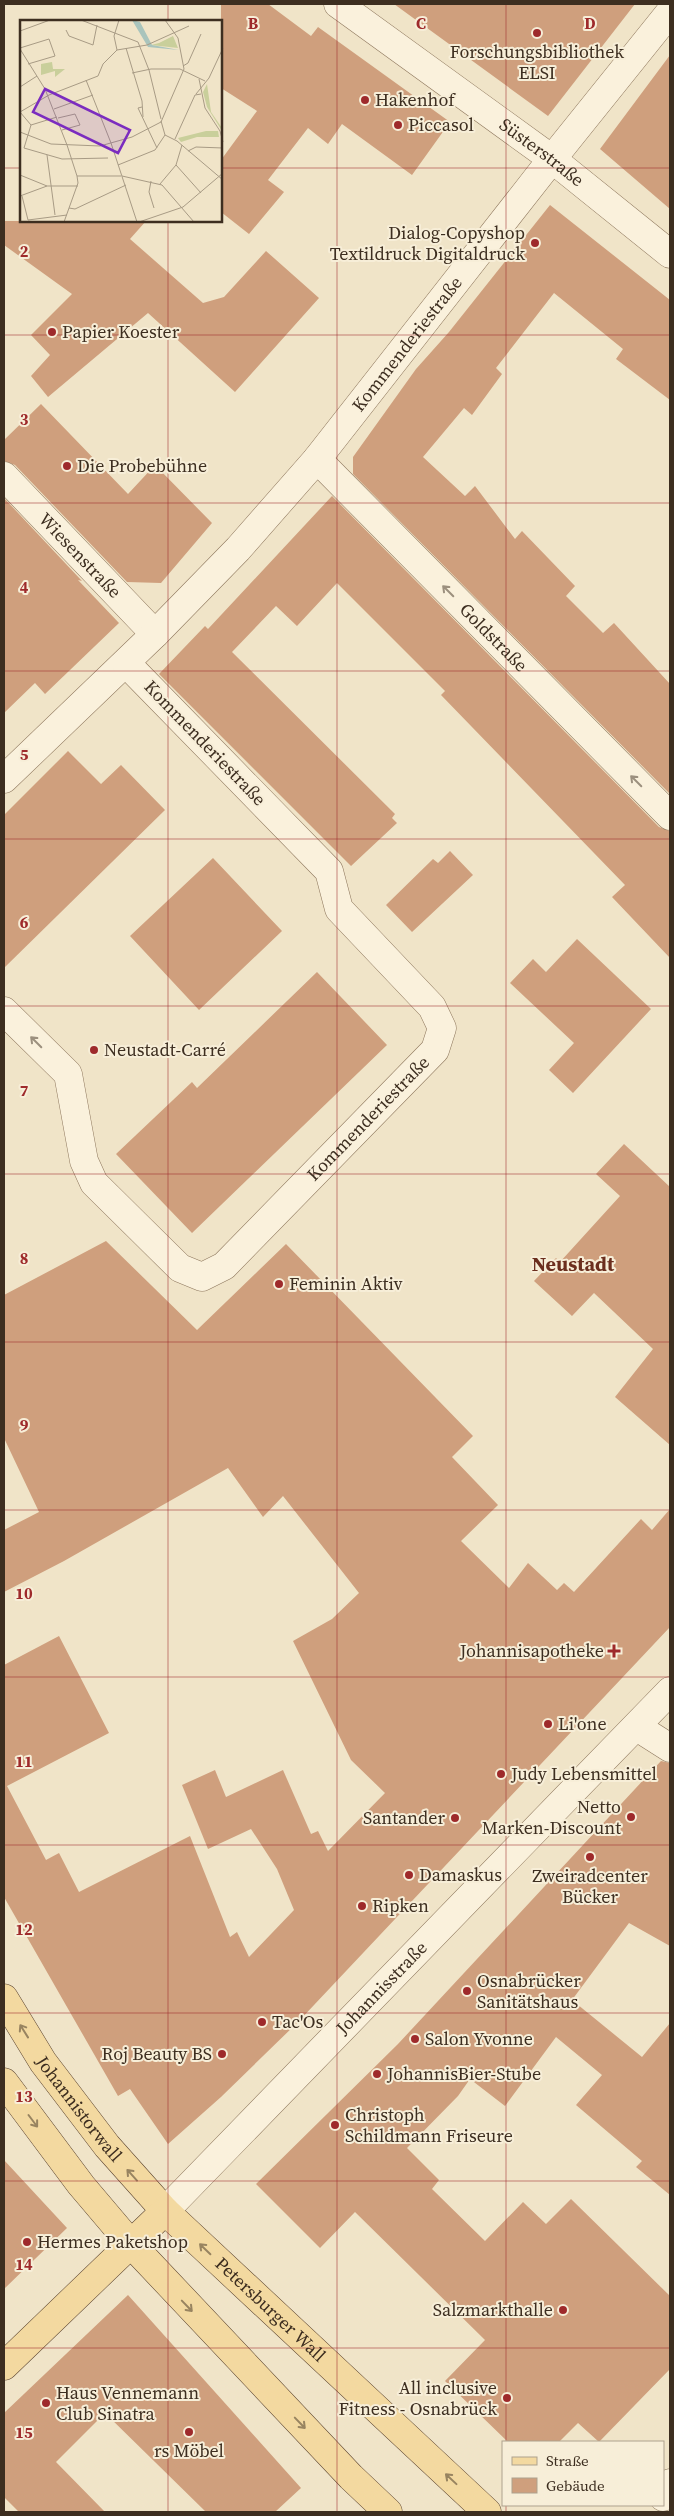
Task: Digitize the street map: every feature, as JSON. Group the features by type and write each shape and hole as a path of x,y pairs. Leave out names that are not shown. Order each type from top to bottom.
{"main road":[{"name":"Johannistorwall","path":"4,1998 43,2062 107,2146 165,2211"},
{"path":"4,2082 81,2185 131,2244 344,2470 388,2512"},
{"name":"Johannisstraße","path":"4,2366 165,2211"},
{"name":"Petersburger Wall","path":"165,2211 487,2512"}],"street":[{"name":"Süsterstraße","path":"338,4 552,158 670,254"},
{"name":"Kommenderiestraße","path":"4,779 155,634 238,549 317,459 552,158 670,12"},
{"name":"Goldstraße","path":"317,459 670,816"},
{"name":"Wiesenstraße","path":"4,476 155,634"},
{"name":"Kommenderiestraße","path":"4,1011 68,1074 84,1161 94,1183 180,1268 202,1276 224,1266 435,1050 442,1028 432,1007 339,909 329,870 126,663"},
{"name":"Johannisstraße","path":"165,2211 637,1728 670,1691"},
{"path":"637,1728 670,1748"},
{"path":"664,2495 670,2483"}],"building":[{"path":"221,4 268,4 311,36 318,27 450,122 412,175 342,124 328,144 308,128 268,180 284,192 249,234 222,213 222,159 257,111 222,89"},
{"path":"394,4 635,4 548,116"},
{"path":"670,55 670,209 600,149"},
{"path":"550,205 670,300 670,400 616,359 623,349 554,293 496,368 502,374 472,415 464,408 423,457 465,496 475,486 515,539 522,531 575,586 566,596 603,633 614,623 670,684 670,794 353,474 353,457 416,369 449,332"},
{"path":"4,221 145,222 130,239 203,303 224,297 266,251 319,298 235,392 148,313 48,397 31,376 50,355 31,335 72,294 4,245"},
{"path":"41,404 128,494 155,465 212,523 161,583 127,582 15,465 4,461 4,440"},
{"path":"332,496 659,827 670,831 670,958 612,897 625,885 441,695 445,691 337,583 297,626 276,606 232,652 395,814 392,818 397,823 351,866 159,674 205,626 208,629"},
{"path":"4,498 119,623 45,694 35,683 4,713"},
{"path":"68,751 101,784 121,765 165,810 4,968 4,815"},
{"path":"450,851 473,875 412,932 386,905 433,859 438,863"},
{"path":"213,858 282,931 199,1010 130,936"},
{"path":"577,939 651,1009 573,1093 549,1070 574,1043 510,983 533,959 546,972"},
{"path":"317,972 387,1045 192,1233 116,1154 192,1082 197,1088"},
{"path":"624,1144 670,1187 670,1445 615,1397 653,1349 594,1293 572,1316 534,1281 556,1258 560,1262 620,1196 596,1174"},
{"path":"106,1241 197,1330 286,1244 473,1436 452,1457 498,1505 461,1541 509,1588 528,1563 557,1590 564,1583 574,1592 641,1519 652,1530 670,1509 670,1627 298,2022 221,2097 168,2144 130,2089 118,2096 4,1897 4,1665 59,1636 109,1733 7,1786 46,1860 59,1853 79,1892 190,1836 230,1937 237,1932 249,1957 294,1910 277,1869 251,1829 208,1849 182,1785 215,1770 226,1797 283,1770 311,1834 318,1831 328,1851 385,1793 351,1760 293,1641 332,1619 359,1593 283,1496 263,1517 228,1468 64,1561 4,1592 4,1530 39,1512 4,1438 4,1295"},
{"path":"661,1761 670,1763 670,1946 629,1923 572,2000 642,2057 670,2023 670,2195 636,2167 642,2161 576,2105 602,2075 556,2037 505,2106 470,2079 458,2096 407,2148 439,2180 432,2189 485,2241 523,2202 546,2224 571,2199 670,2296 670,2369 600,2441 578,2423 560,2441 507,2441 445,2381 485,2340 355,2212 320,2248 256,2184 398,2044"},
{"path":"4,2160 67,2228 4,2289"},
{"path":"128,2295 301,2488 275,2512 206,2512 105,2413 56,2462 105,2512 19,2512 4,2497 4,2413"}],"place":[{"name":"Forschungsbibliothek ELSI","path":"537,33"},
{"name":"Hakenhof","path":"365,100"},
{"name":"Piccasol","path":"398,125"},
{"name":"Dialog-Copyshop Textildruck Digitaldruck","path":"535,243"},
{"name":"Papier Koester","path":"52,332"},
{"name":"Die Probebühne","path":"67,466"},
{"name":"Neustadt-Carré","path":"94,1050"},
{"name":"Feminin Aktiv","path":"279,1284"},
{"name":"Johannisapotheke","path":"614,1651"},
{"name":"Li'one","path":"548,1724"},
{"name":"Judy Lebensmittel","path":"501,1774"},
{"name":"Netto Marken-Discount","path":"631,1817"},
{"name":"Santander","path":"455,1818"},
{"name":"Zweiradcenter Bücker","path":"590,1857"},
{"name":"Damaskus","path":"409,1875"},
{"name":"Ripken","path":"362,1906"},
{"name":"Osnabrücker Sanitätshaus","path":"467,1991"},
{"name":"Tac'Os","path":"262,2022"},
{"name":"Salon Yvonne","path":"415,2039"},
{"name":"Roj Beauty BS","path":"222,2054"},
{"name":"JohannisBier-Stube","path":"377,2074"},
{"name":"Christoph Schildmann Friseure","path":"335,2125"},
{"name":"Hermes Paketshop","path":"27,2242"},
{"name":"Salzmarkthalle","path":"563,2310"},
{"name":"All inclusive Fitness - Osnabrück","path":"507,2398"},
{"name":"Haus Vennemann Club Sinatra","path":"46,2403"},
{"name":"rs Möbel","path":"189,2432"}],"district":[{"name":"Neustadt","path":"573,1264"}]}
